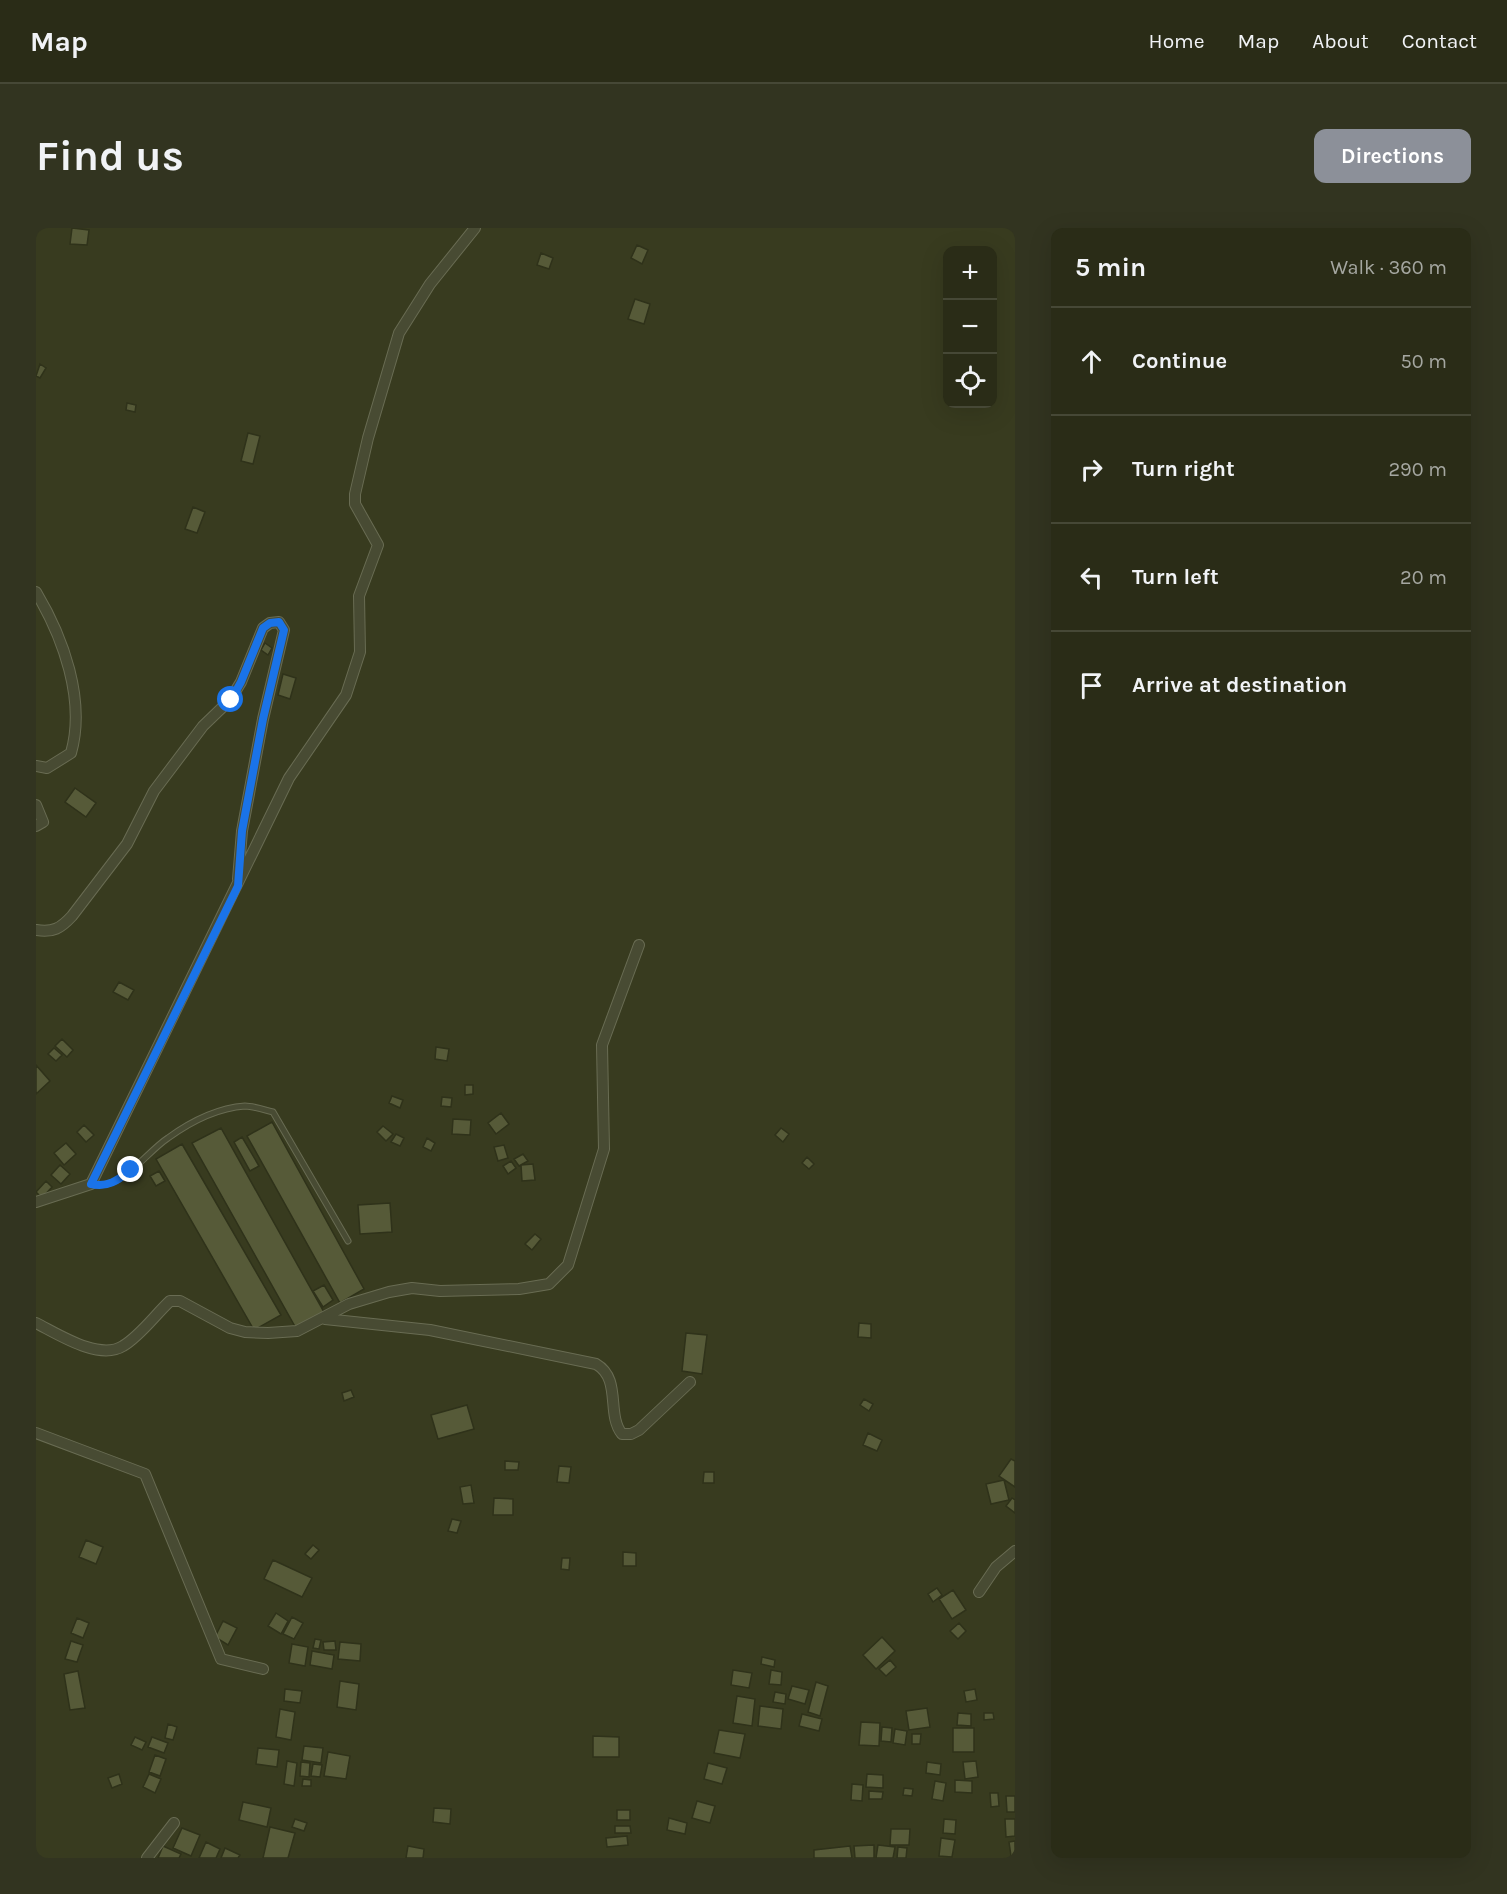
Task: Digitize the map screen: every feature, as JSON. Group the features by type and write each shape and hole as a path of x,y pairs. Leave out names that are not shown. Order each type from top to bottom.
{"street":[{"path":"36,1202 91,1184 289,778 346,695 360,652 359,596 378,545 356,504 368,438 399,333 430,284 475,228"},
{"path":"36,592 60,641 76,699 71,753 47,768 36,766"},
{"path":"36,930 51,931 62,927 72,916 127,844 154,791 203,726 231,700 241,682 263,628 270,623 279,622 284,630 263,719 242,831 238,886"},
{"path":"36,805 43,822 36,826"},
{"path":"36,1323 97,1350 111,1351 123,1346 170,1301 180,1301 230,1328 245,1332 297,1332 349,1304 405,1289 519,1289 549,1284 568,1265 604,1149 602,1045 639,945"},
{"path":"324,1318 430,1330 596,1364 608,1376 612,1386 614,1424 622,1434 631,1434 639,1430 690,1382"},
{"path":"36,1433 145,1474 221,1659 263,1669"},
{"path":"979,1592 996,1567 1015,1551"},
{"path":"147,1858 174,1822"}],"lane":[{"path":"91,1184 101,1186 115,1182 184,1127 213,1113 246,1106 273,1112 348,1241"}],"building":[{"path":"72,228 89,230 87,245 70,244"},
{"path":"637,245 648,250 642,264 631,258"},
{"path":"541,253 553,258 549,269 537,265"},
{"path":"635,299 650,304 644,324 628,319"},
{"path":"40,364 46,368 40,378 36,376"},
{"path":"127,403 136,405 135,412 126,410"},
{"path":"248,433 260,436 253,464 241,461"},
{"path":"193,507 205,512 197,533 185,529"},
{"path":"265,643 272,648 268,655 261,650"},
{"path":"283,674 296,678 290,699 278,695"},
{"path":"75,788 96,803 86,817 65,802"},
{"path":"119,982 134,990 128,1000 113,992"},
{"path":"62,1039 73,1050 67,1057 55,1046"},
{"path":"436,1047 449,1049 447,1061 435,1059"},
{"path":"54,1048 62,1055 56,1061 48,1054"},
{"path":"36,1065 50,1081 36,1094"},
{"path":"465,1085 473,1085 473,1094 465,1095"},
{"path":"392,1096 403,1100 400,1108 389,1103"},
{"path":"442,1097 452,1098 451,1107 441,1106"},
{"path":"501,1113 509,1124 496,1134 488,1123"},
{"path":"453,1119 471,1120 470,1135 452,1134"},
{"path":"272,1122 364,1289 340,1303 247,1136"},
{"path":"84,1125 94,1135 86,1142 77,1132"},
{"path":"383,1126 393,1134 386,1141 377,1132"},
{"path":"221,1128 325,1314 297,1330 192,1143"},
{"path":"781,1128 789,1134 783,1142 775,1135"},
{"path":"396,1134 404,1138 400,1146 391,1142"},
{"path":"242,1137 259,1166 250,1171 234,1142"},
{"path":"427,1138 435,1143 431,1151 423,1147"},
{"path":"66,1143 76,1154 64,1165 54,1153"},
{"path":"182,1144 281,1315 254,1330 156,1159"},
{"path":"504,1145 508,1158 498,1161 494,1147"},
{"path":"523,1154 528,1161 519,1166 514,1159"},
{"path":"807,1157 814,1164 809,1169 802,1163"},
{"path":"511,1161 516,1168 508,1174 503,1166"},
{"path":"533,1164 535,1180 522,1181 521,1165"},
{"path":"60,1165 70,1174 61,1184 51,1175"},
{"path":"159,1171 165,1181 156,1186 150,1176"},
{"path":"46,1181 52,1187 42,1198 36,1192"},
{"path":"390,1203 392,1232 360,1234 358,1205"},
{"path":"535,1234 541,1239 532,1250 525,1244"},
{"path":"324,1285 333,1300 323,1307 313,1291"},
{"path":"859,1323 871,1324 871,1338 858,1337"},
{"path":"686,1333 707,1335 702,1374 682,1371"},
{"path":"351,1390 354,1397 344,1401 342,1393"},
{"path":"864,1399 873,1404 869,1411 860,1405"},
{"path":"467,1405 474,1429 438,1439 431,1415"},
{"path":"868,1433 882,1440 877,1451 863,1445"},
{"path":"1011,1459 1015,1461 1015,1487 999,1476"},
{"path":"505,1461 519,1462 518,1470 505,1470"},
{"path":"559,1466 571,1467 569,1483 557,1482"},
{"path":"704,1472 714,1472 714,1483 703,1483"},
{"path":"1004,1480 1009,1500 991,1504 986,1484"},
{"path":"471,1485 474,1503 463,1504 460,1487"},
{"path":"494,1498 513,1499 513,1515 493,1515"},
{"path":"1012,1498 1015,1500 1015,1513 1006,1506"},
{"path":"452,1519 461,1521 457,1533 448,1531"},
{"path":"86,1540 103,1547 96,1564 79,1557"},
{"path":"313,1545 319,1550 311,1559 305,1554"},
{"path":"623,1552 636,1553 636,1566 623,1566"},
{"path":"562,1558 570,1558 569,1570 561,1569"},
{"path":"273,1560 312,1578 302,1597 264,1579"},
{"path":"937,1588 942,1595 933,1602 928,1594"},
{"path":"953,1590 966,1610 952,1619 939,1599"},
{"path":"276,1613 288,1621 281,1634 268,1626"},
{"path":"292,1617 303,1623 294,1639 283,1634"},
{"path":"77,1618 89,1623 83,1638 71,1633"},
{"path":"223,1621 237,1628 228,1645 215,1637"},
{"path":"959,1623 966,1631 958,1639 950,1631"},
{"path":"882,1637 895,1651 876,1669 863,1655"},
{"path":"315,1639 321,1640 319,1649 313,1648"},
{"path":"71,1641 83,1645 77,1662 65,1659"},
{"path":"335,1641 336,1650 324,1650 323,1642"},
{"path":"340,1642 361,1644 360,1661 338,1659"},
{"path":"292,1644 308,1647 305,1666 289,1663"},
{"path":"312,1651 334,1655 332,1669 310,1665"},
{"path":"762,1657 775,1660 774,1667 761,1664"},
{"path":"890,1660 896,1667 886,1676 879,1669"},
{"path":"733,1670 752,1673 749,1688 731,1685"},
{"path":"771,1670 782,1672 781,1685 769,1684"},
{"path":"78,1671 85,1708 70,1710 64,1674"},
{"path":"340,1681 359,1684 356,1710 337,1707"},
{"path":"816,1682 828,1686 820,1716 808,1712"},
{"path":"792,1686 809,1690 805,1704 788,1699"},
{"path":"285,1689 302,1691 300,1703 284,1701"},
{"path":"975,1689 977,1700 966,1702 964,1691"},
{"path":"775,1692 786,1694 785,1704 773,1702"},
{"path":"737,1696 755,1699 752,1726 733,1723"},
{"path":"760,1706 783,1709 781,1729 758,1726"},
{"path":"927,1708 930,1727 909,1730 906,1711"},
{"path":"280,1709 295,1712 291,1740 276,1737"},
{"path":"958,1713 971,1714 971,1726 957,1725"},
{"path":"984,1713 993,1713 994,1719 984,1720"},
{"path":"802,1714 822,1719 819,1731 799,1726"},
{"path":"861,1722 880,1723 879,1746 859,1745"},
{"path":"168,1724 177,1727 173,1740 165,1738"},
{"path":"882,1727 892,1728 891,1742 881,1741"},
{"path":"953,1728 974,1728 974,1752 953,1752"},
{"path":"895,1729 907,1731 905,1745 893,1743"},
{"path":"719,1730 745,1734 740,1758 714,1753"},
{"path":"912,1734 921,1734 920,1744 912,1744"},
{"path":"593,1736 619,1737 619,1757 593,1757"},
{"path":"135,1737 146,1742 142,1750 131,1745"},
{"path":"152,1737 168,1743 164,1753 148,1747"},
{"path":"304,1746 323,1748 321,1763 302,1760"},
{"path":"258,1748 279,1750 277,1767 256,1764"},
{"path":"328,1752 350,1756 346,1779 324,1776"},
{"path":"155,1755 166,1759 160,1776 149,1772"},
{"path":"287,1761 297,1763 294,1786 284,1784"},
{"path":"976,1761 978,1777 965,1779 963,1762"},
{"path":"301,1762 310,1763 309,1777 300,1776"},
{"path":"927,1762 941,1764 940,1775 926,1773"},
{"path":"708,1763 727,1768 722,1784 704,1779"},
{"path":"313,1764 322,1765 320,1777 311,1776"},
{"path":"119,1774 122,1784 112,1788 108,1778"},
{"path":"149,1774 161,1779 155,1793 143,1787"},
{"path":"867,1774 883,1775 883,1788 866,1787"},
{"path":"303,1779 311,1780 311,1786 302,1786"},
{"path":"955,1780 972,1781 972,1793 955,1792"},
{"path":"935,1781 946,1783 943,1801 932,1799"},
{"path":"852,1784 863,1785 862,1801 851,1800"},
{"path":"904,1788 913,1789 912,1796 903,1795"},
{"path":"869,1791 883,1792 882,1799 869,1799"},
{"path":"990,1793 998,1793 999,1806 991,1807"},
{"path":"1006,1796 1015,1796 1015,1812 1007,1812"},
{"path":"697,1801 715,1806 710,1823 692,1818"},
{"path":"243,1802 271,1808 267,1827 239,1820"},
{"path":"434,1808 451,1809 450,1824 433,1822"},
{"path":"617,1810 630,1810 630,1820 617,1820"},
{"path":"669,1818 687,1823 685,1834 667,1830"},
{"path":"295,1819 307,1823 304,1831 292,1827"},
{"path":"944,1819 956,1820 955,1834 943,1833"},
{"path":"1005,1819 1015,1819 1015,1836 1006,1837"},
{"path":"615,1826 630,1826 631,1833 615,1833"},
{"path":"270,1827 295,1833 288,1858 263,1858"},
{"path":"182,1828 200,1835 191,1856 173,1848"},
{"path":"891,1829 910,1829 909,1845 890,1845"},
{"path":"627,1836 628,1845 607,1847 606,1838"},
{"path":"941,1838 955,1840 952,1857 939,1856"},
{"path":"1015,1841 1015,1856 1011,1856 1009,1842"},
{"path":"206,1842 220,1849 216,1858 199,1858"},
{"path":"874,1845 874,1858 855,1858 854,1846"},
{"path":"878,1845 895,1847 893,1858 876,1858"},
{"path":"163,1846 181,1854 179,1858 158,1858"},
{"path":"408,1846 424,1849 423,1858 406,1858"},
{"path":"850,1846 852,1858 814,1858 814,1850"},
{"path":"898,1847 907,1848 906,1858 897,1858"},
{"path":"225,1848 240,1855 238,1858 221,1858"}],"route":[{"path":"131,1170 115,1182 101,1186 91,1184 209,940 238,886 242,831 263,719 284,630 279,622 270,623 263,628 241,682 231,700"}]}
